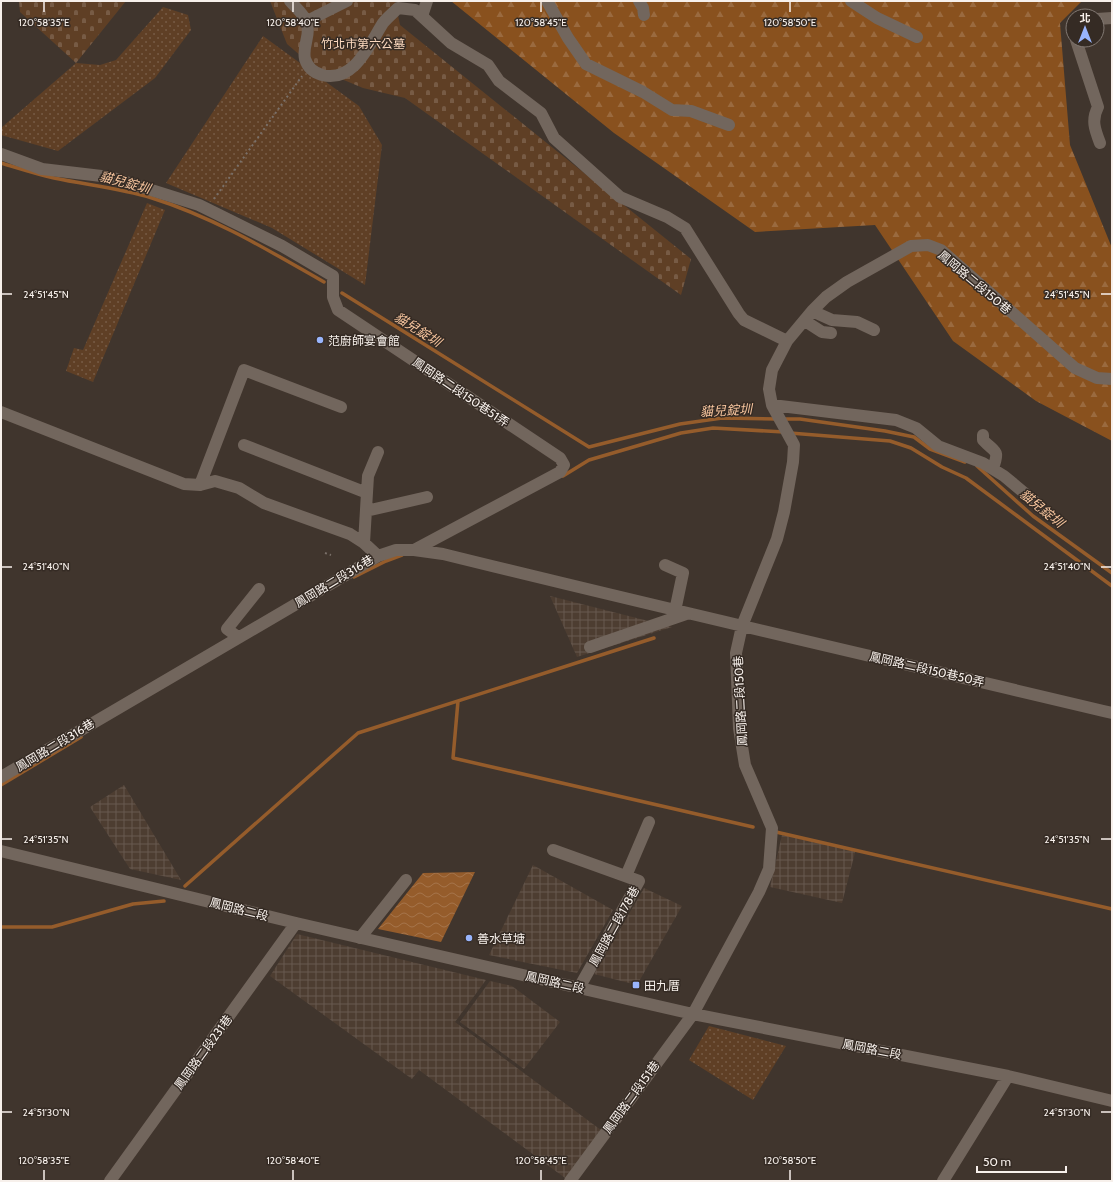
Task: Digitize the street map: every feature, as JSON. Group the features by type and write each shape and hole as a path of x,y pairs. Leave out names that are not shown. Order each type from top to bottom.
{"street":[{"path":"290,1 307,22 309,31 304,45 305,58 309,67 314,73 326,76 340,74 354,67 384,22 398,8 415,10 451,43 488,65 499,81 538,110 554,138 620,197 678,222 685,228 744,320 787,341"},
{"path":"307,22 347,1"},
{"path":"422,16 427,1"},
{"path":"547,1 568,38 586,64 643,92 672,110 691,111 729,125"},
{"path":"639,1 644,8 644,15"},
{"path":"851,1 877,18 917,37"},
{"path":"1079,48 1098,107 1093,115 1094,129 1100,143"},
{"name":"鳳岡路二段150巷51弄","path":"1,154 42,169 110,177 207,209 282,246 333,276 333,297 338,310 560,458 564,465 560,472 414,550"},
{"name":"鳳岡路二段150巷","path":"693,1014 759,892 769,869 772,828 745,765 739,728 736,653 742,626 777,539 784,512 793,462 794,444 775,410 769,389 772,370 787,341 826,297 847,282 911,246 928,245 941,250 1075,368 1097,378 1112,380"},
{"path":"809,316 857,322 874,330"},
{"path":"809,316 822,332 831,333"},
{"path":"200,485 244,370 341,407"},
{"path":"775,410 896,420 916,428 938,446 993,468 1040,506"},
{"name":"鳳岡路二段316巷","path":"1,412 184,484 200,485 215,481 239,488 264,503 350,534 364,542 378,556 1,777"},
{"path":"983,435 984,440 996,450 997,457 993,468"},
{"path":"244,445 367,493"},
{"path":"364,542 368,476 378,452"},
{"path":"366,511 427,497"},
{"name":"鳳岡路二段150巷51弄","path":"378,556 396,550 414,550 443,554 687,614 742,626"},
{"path":"665,565 683,573 675,611"},
{"path":"238,637 227,629 260,589"},
{"path":"590,647 687,614"},
{"name":"鳳岡路二段150巷50弄","path":"742,626 1112,713"},
{"path":"626,876 649,822"},
{"name":"鳳岡路二段","path":"1,850 296,923 693,1014 1008,1076 1112,1101"},
{"name":"鳳岡路二段178巷","path":"552,850 639,881 579,988"},
{"path":"360,938 406,880"},
{"name":"鳳岡路二段231巷","path":"110,1181 296,923"},
{"name":"鳳岡路二段151巷","path":"570,1181 693,1014"},
{"path":"943,1181 1008,1076"}],"path":[{"path":"207,209 309,67"},
{"path":"325,553 331,555"}],"shaded area":[{"path":"550,596 672,627 577,657"},
{"path":"124,785 181,880 130,869 90,807"},
{"path":"782,835 856,849 842,903 770,887"},
{"path":"533,865 613,910 577,973 489,955"},
{"path":"644,888 682,906 637,985 594,974"},
{"path":"297,934 486,980 455,1022 601,1130 565,1178 419,1070 412,1079 270,976"},
{"path":"490,981 512,986 560,1022 524,1069 460,1022"}],"green space":[{"path":"19,1 126,1 76,63 20,12"},
{"name":"竹北市第六公墓","path":"270,1 395,1 400,25 691,259 681,295 405,98 363,88 315,68 287,44"},
{"path":"451,1 1082,1 1075,8 1065,8 1065,18 1060,23 1070,145 1112,248 1112,441 1036,401 953,341 875,225 755,232 614,133"},
{"path":"163,7 188,15 191,30 155,78 58,151 1,135 1,128 76,63 100,65 116,60"},
{"path":"263,36 359,106 382,145 365,285 272,228 166,183"},
{"path":"147,203 165,210 93,382 66,371 74,348 83,350"},
{"path":"709,1026 786,1046 753,1100 689,1060"}],"water":[{"path":"475,872 441,942 378,929 423,873"}],"waterway":[{"name":"貓兒錠圳","path":"1,163 54,178 116,189 152,198 175,206 240,235 324,282"},
{"name":"貓兒錠圳","path":"342,293 589,447 680,424 722,418 777,419"},
{"name":"貓兒錠圳","path":"783,419 800,419 885,431 914,437 930,449 965,462"},
{"path":"563,476 589,460 681,433 713,428 784,432"},
{"path":"790,433 890,441 911,448 942,467 966,478 1112,586"},
{"name":"貓兒錠圳","path":"977,466 1033,516 1112,573"},
{"path":"354,577 386,561 402,555"},
{"path":"185,886 358,733 654,638"},
{"path":"458,701 453,758 753,827"},
{"path":"1,785 81,737"},
{"path":"776,832 1112,909"},
{"path":"1,927 52,927 133,904 164,901"}],"place":[{"name":"范廚師宴會館","path":"320,340"},
{"name":"善水草塘","path":"469,938"},
{"name":"田九厝","path":"636,985"}]}
